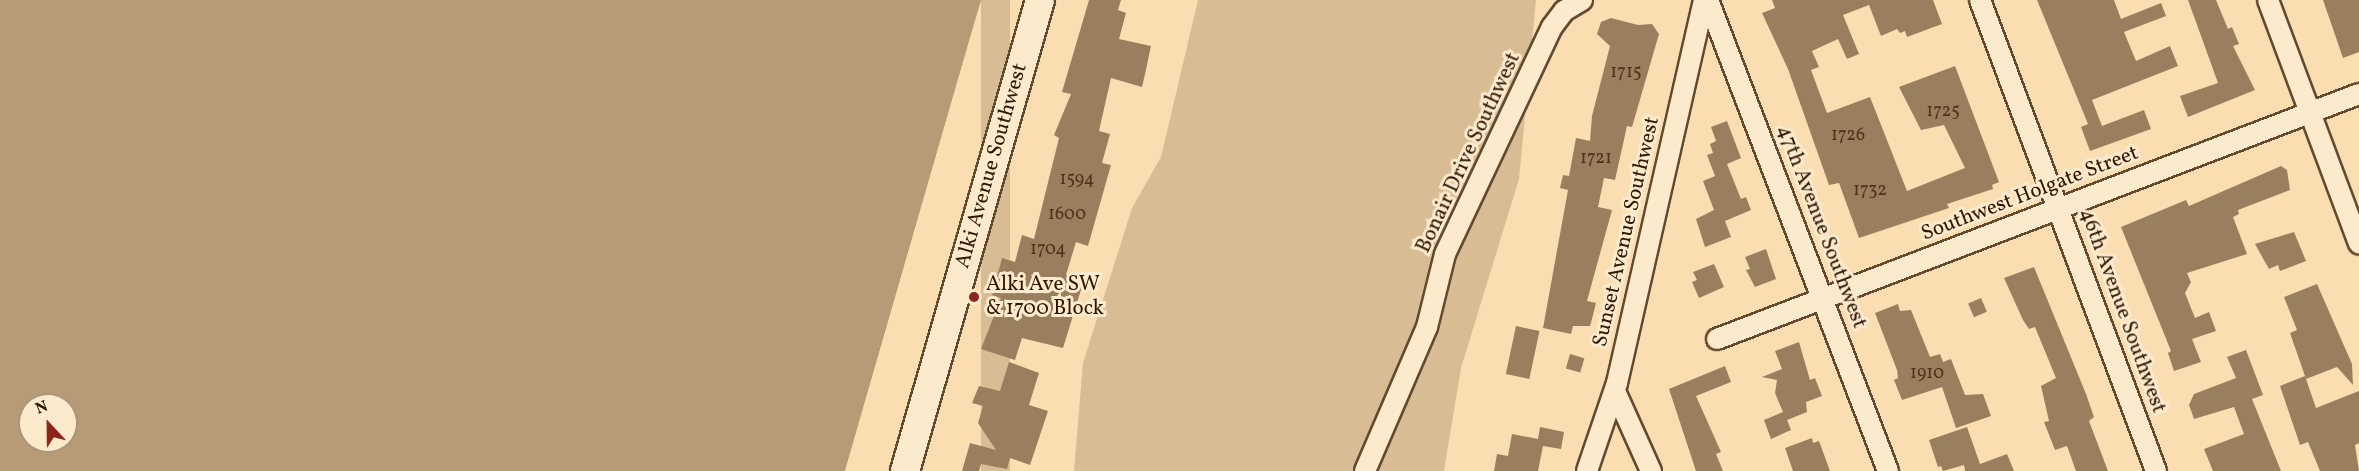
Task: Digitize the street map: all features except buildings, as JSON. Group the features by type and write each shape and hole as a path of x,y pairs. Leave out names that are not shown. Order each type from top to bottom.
{"main road":[{"name":"Alki Avenue Southwest","path":"905,471 1040,0"}],"street":[{"name":"Bonair Drive Southwest","path":"1365,471 1427,327 1445,254 1552,27 1564,11 1582,0"},
{"name":"47th Avenue Southwest","path":"1706,0 1888,471"},
{"name":"Sunset Avenue Southwest","path":"1587,471 1615,391 1706,0"},
{"name":"46th Avenue Southwest","path":"1980,0 2156,471"},
{"path":"2268,0 2359,244"},
{"name":"Southwest Holgate Street","path":"1717,339 1822,297 2359,94"},
{"path":"1615,391 1651,471"}],"shaded area":[{"path":"0,0 981,0 845,471 0,471"},
{"path":"981,0 1010,0 1010,471 981,471"},
{"path":"1198,0 1536,0 1519,179 1461,368 1444,471 1074,471 1083,363 1132,208 1161,157"}],"pier":[{"path":"981,0 848,471 845,471"}],"place":[{"name":"Alki Ave SW & 1700 Block","path":"974,297"}]}
